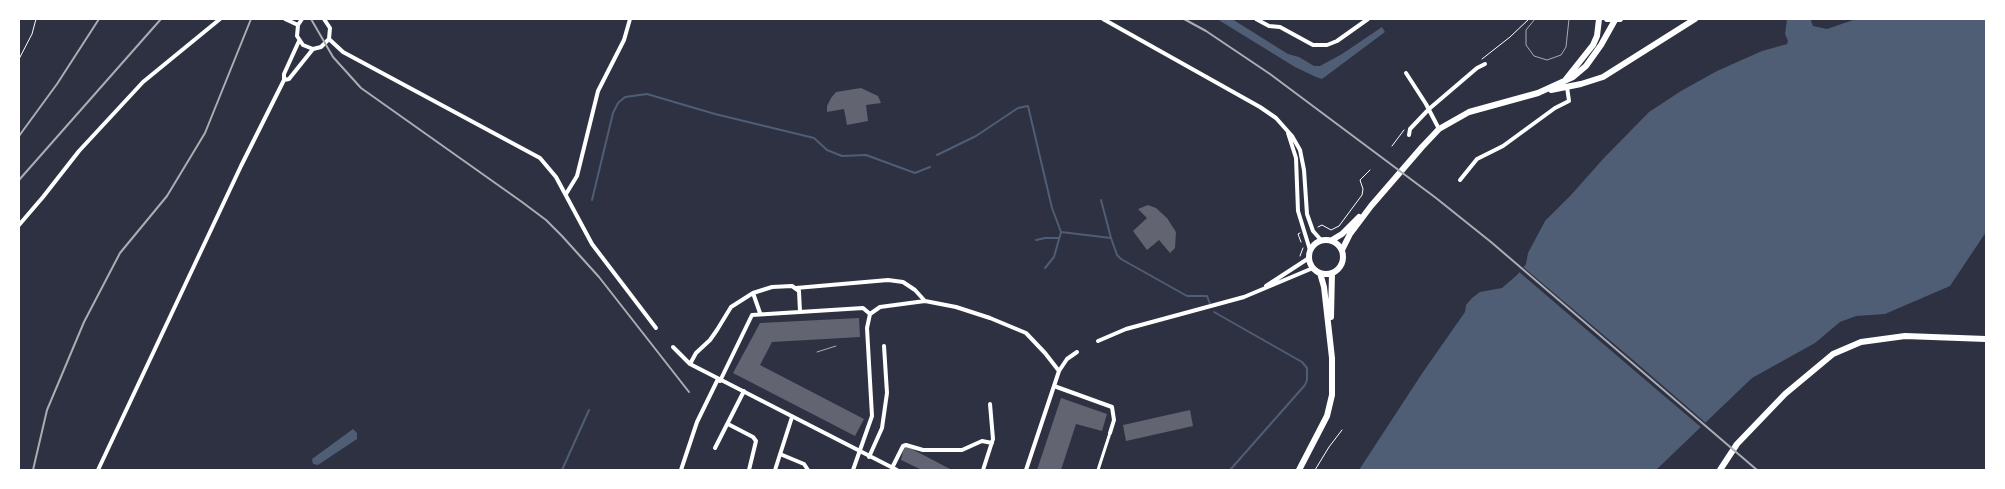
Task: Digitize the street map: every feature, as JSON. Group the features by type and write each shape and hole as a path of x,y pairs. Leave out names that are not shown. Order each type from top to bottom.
{"main road":[{"path":"1566,79 1593,45 1597,36 1599,19"},
{"path":"1538,93 1573,76 1586,66 1602,46 1617,19 1607,19"},
{"path":"1371,206 1342,234 1332,240 1321,240 1314,244 1310,250 1309,258 1313,268 1320,273 1332,273 1338,270 1342,263 1342,250 1350,234 1371,206 1439,129 1469,112 1603,77 1695,19"},
{"path":"1332,240 1342,250"},
{"path":"1320,273 1324,287 1331,346"},
{"path":"1299,470 1330,406 1333,388 1331,346 1332,273"},
{"path":"1720,470 1737,444 1785,394 1833,354 1861,342 1905,336 1986,339"}],"street":[{"path":"19,225 79,151 143,82 220,19"},
{"path":"285,19 298,25"},
{"path":"302,19 296,30 299,41 313,49 321,47 329,38 330,28 324,19"},
{"path":"566,194 577,176 598,91 624,40 630,19"},
{"path":"1103,19 1260,107 1276,118 1296,141 1300,150 1304,170 1307,214 1313,230 1321,240"},
{"path":"1256,19 1269,26 1280,27 1313,45 1327,45 1337,42 1368,19"},
{"path":"329,38 343,52 540,158 548,166 566,194 592,244 656,328"},
{"path":"98,470 241,166 284,80 284,74 299,41"},
{"path":"284,80 289,79 313,49"},
{"path":"1409,135 1410,129 1429,109 1477,68 1485,64"},
{"path":"1406,73 1429,109 1439,129"},
{"path":"1460,180 1477,158 1503,146 1555,108 1569,101 1567,87"},
{"path":"1287,131 1296,158 1298,211 1310,250"},
{"path":"1260,291 1309,258"},
{"path":"1098,340 1126,329 1232,301 1313,268"},
{"path":"690,364 696,353 710,340 731,307 753,293 772,287 792,286 796,288 888,280 903,282 915,290 924,300"},
{"path":"796,288 800,296 800,312"},
{"path":"753,293 760,313"},
{"path":"853,470 872,416 867,328 870,314 880,307 924,300 956,307 1026,333 1046,353 1059,371"},
{"path":"681,470 697,422 752,315 862,308 870,314"},
{"path":"869,457 882,428 887,393 884,346"},
{"path":"673,347 690,364 894,469 903,446 906,445 923,450 962,450 982,441 992,443"},
{"path":"1026,470 1059,371 1067,359 1077,352"},
{"path":"1054,386 1112,407 1114,420 1098,470"},
{"path":"715,448 744,392"},
{"path":"983,470 992,443 990,404"},
{"path":"775,470 792,417"},
{"path":"728,424 753,437 756,442 749,470"},
{"path":"780,454 804,464 808,470"}],"path":[{"path":"19,59 32,34 36,19"},
{"path":"1322,225 1331,230 1339,226 1362,196 1364,189 1360,180 1370,170"},
{"path":"1298,234 1303,250 1299,258"},
{"path":"1315,470 1342,430"}],"water":[{"path":"1217,19 1232,19 1288,54 1299,57 1314,66 1320,66 1342,54 1382,27 1385,32 1322,79 1295,67"},
{"path":"1787,19 1812,19 1813,26 1827,29 1856,19 1986,19 1986,232 1950,286 1885,314 1856,316 1840,322 1815,343 1752,378 1656,470 1359,470 1465,312 1466,305 1480,292 1502,288 1517,275 1526,264 1528,253 1545,221 1603,159 1649,112 1681,91 1717,71 1762,51 1787,44 1788,41 1785,34"},
{"path":"353,429 357,433 357,439 318,465 313,464 312,459"}],"pier":[{"path":"1522,266 1707,424 1702,428 1656,389 1518,271"}],"building":[{"path":"861,88 878,96 881,103 866,105 868,121 847,125 844,109 827,112 827,106 836,92"},
{"path":"1148,205 1156,208 1167,218 1176,232 1175,248 1170,253 1159,240 1147,250 1133,231 1147,218 1138,209"},
{"path":"859,318 860,337 772,342 760,365 864,419 855,436 733,373 760,323"},
{"path":"1061,398 1107,414 1102,431 1076,424 1061,470 1037,470"},
{"path":"1190,410 1193,426 1126,441 1123,425"},
{"path":"904,447 908,447 952,470 922,470 901,460"}],"waterway":[{"path":"592,200 613,113 618,103 625,97 647,94 715,114 814,138 827,150 842,156 866,155 915,173 930,167"},
{"path":"937,155 976,136 1018,108 1028,106 1052,208 1061,232 1111,238 1117,255 1121,259 1187,296 1207,296 1210,304"},
{"path":"1101,200 1111,238"},
{"path":"1045,268 1054,257 1061,232"},
{"path":"1036,240 1059,238"},
{"path":"1214,312 1302,362 1307,368 1305,385 1230,470"},
{"path":"562,470 589,410"}],"tram line":[{"path":"1535,19 1526,30 1526,45 1534,56 1547,60 1561,55 1566,47 1569,19"},
{"path":"817,352 836,346"}],"railway":[{"path":"19,136 57,84 99,19"},
{"path":"19,180 161,19"},
{"path":"33,470 47,410 84,322 120,253 167,196 205,133 251,19"},
{"path":"311,19 333,57 361,88 546,220 599,277 689,392"},
{"path":"1184,19 1206,31 1270,74 1436,198 1491,242 1757,470"}]}
